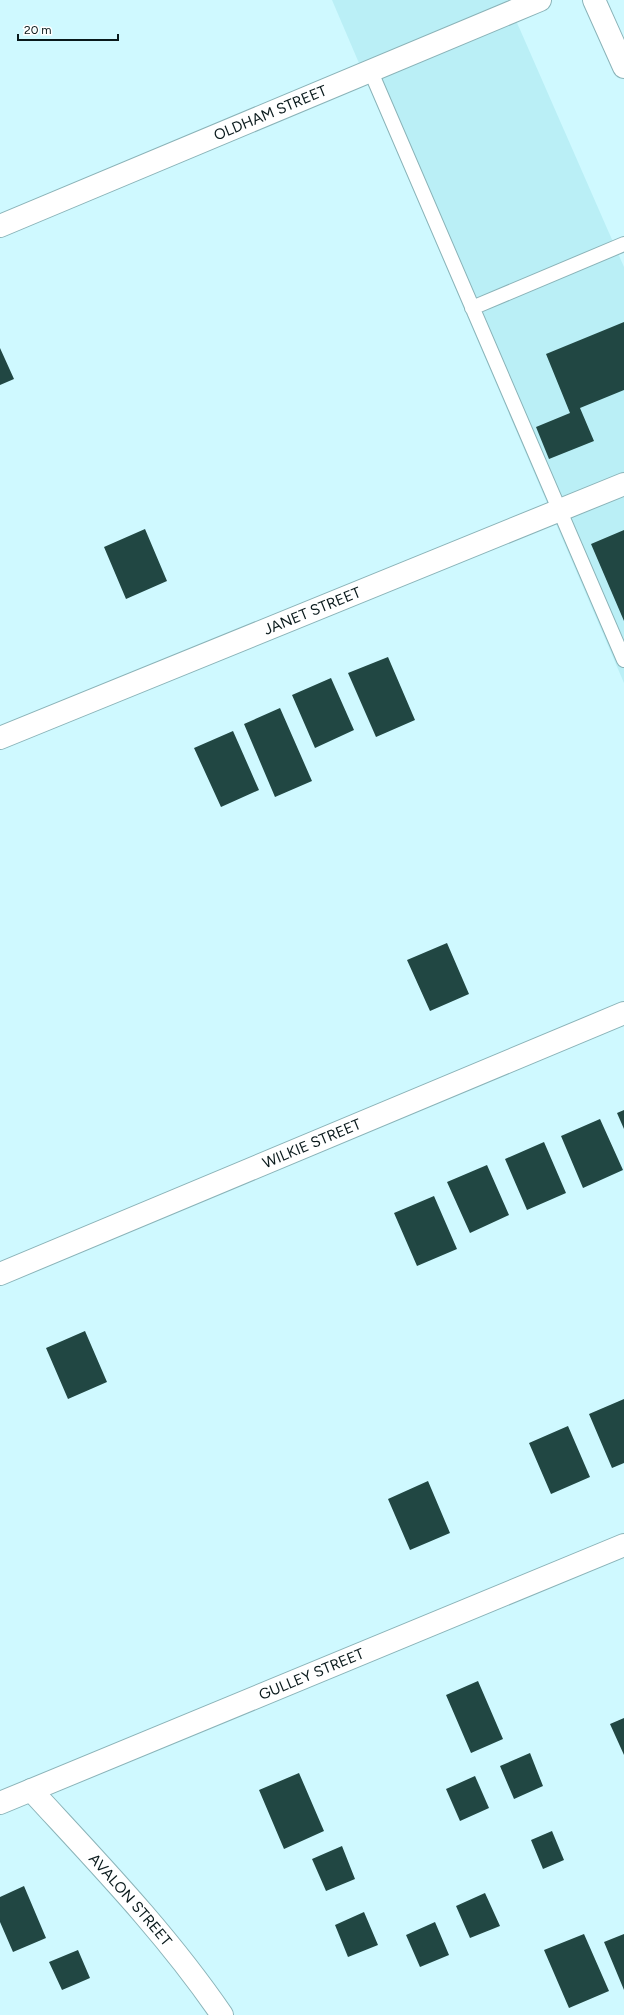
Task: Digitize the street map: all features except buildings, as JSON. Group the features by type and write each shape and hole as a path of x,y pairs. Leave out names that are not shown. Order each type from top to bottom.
{"street":[{"name":"OLDHAM STREET","path":"0,226 540,0"},
{"path":"594,0 624,67"},
{"name":"JANET STREET","path":"0,738 624,484"},
{"name":"WILKIE STREET","path":"0,1274 624,1014"},
{"name":"GULLEY STREET","path":"0,1803 624,1545"},
{"name":"AVALON STREET","path":"31,1790 126,1892 196,1977 222,2015"}],"lane":[{"path":"370,72 624,660"},
{"path":"472,308 624,244"}],"shaded area":[{"path":"332,0 507,0 624,267 624,683"}]}
